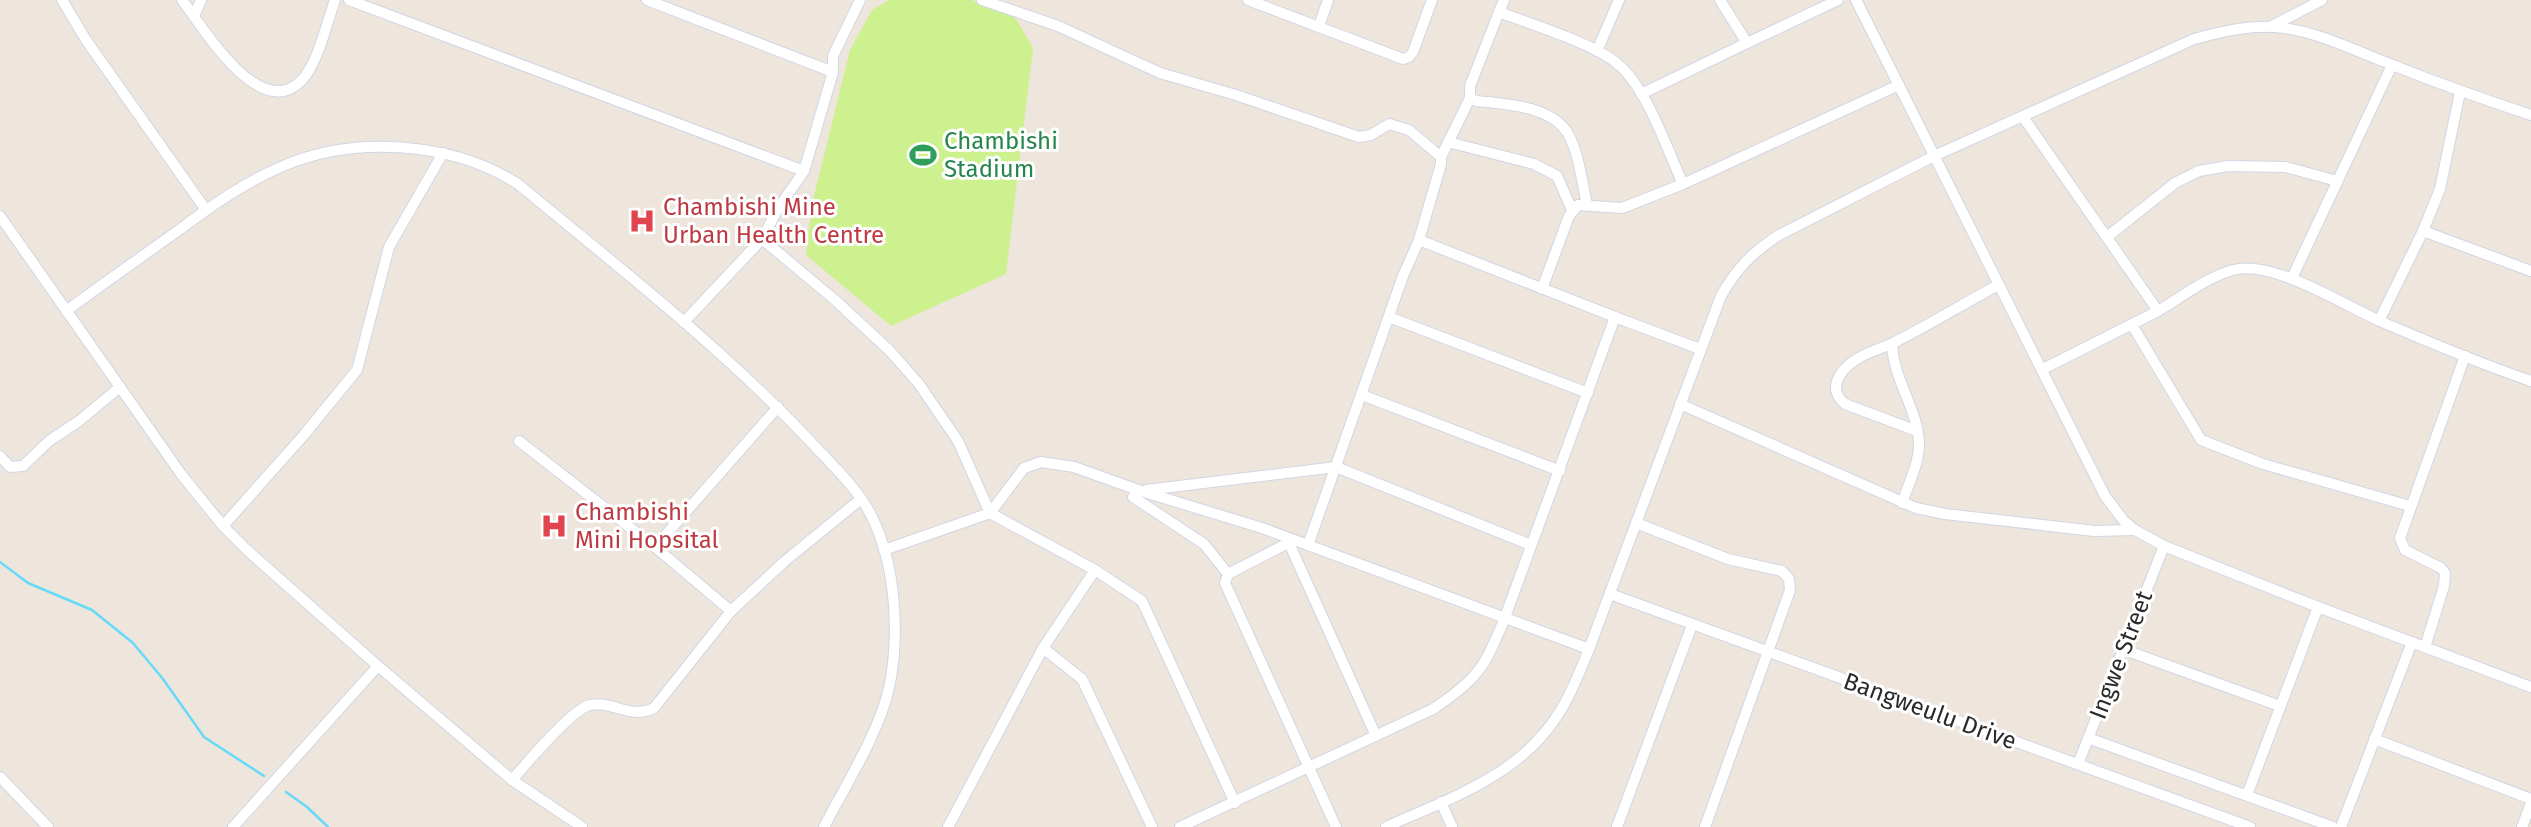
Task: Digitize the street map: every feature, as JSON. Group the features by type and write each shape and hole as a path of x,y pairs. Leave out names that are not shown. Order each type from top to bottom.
{"street":[{"path":"62,0 86,40 206,210"},
{"path":"182,0 235,69 253,85 268,90 293,88 303,79 316,54 335,0"},
{"path":"194,16 201,0"},
{"path":"349,0 804,171"},
{"path":"647,0 833,72"},
{"path":"684,322 762,239 779,207 804,171 833,72 833,56 860,0"},
{"path":"982,0 1058,26 1160,73 1359,136 1371,135 1389,124 1398,125 1409,130 1441,157"},
{"path":"1248,0 1403,59 1413,52 1432,0"},
{"path":"1319,26 1328,0"},
{"path":"1308,545 1419,240 1441,157 1470,98 1470,86 1504,0"},
{"path":"1597,51 1619,0"},
{"path":"1720,0 1747,43"},
{"path":"1641,94 1838,0"},
{"path":"1856,0 2105,496 2124,521 2164,546 2531,687"},
{"path":"2270,27 2322,0"},
{"path":"1499,12 1597,51 1620,65 1641,94 1683,184"},
{"path":"1386,827 1496,776 1531,748 1558,715 1571,693 1589,649 1700,349 1731,278 1759,248 1805,221 1934,156 2194,39 2238,29 2285,28 2322,38 2460,92 2531,115"},
{"path":"2292,278 2392,65"},
{"path":"1542,289 1572,210 1578,205 1622,208 1683,184 1899,85"},
{"path":"2379,321 2423,231 2443,178 2460,92"},
{"path":"1470,98 1524,108 1555,120 1563,127 1576,153 1587,205"},
{"path":"2023,117 2158,311"},
{"path":"1448,142 1534,164 1557,176 1572,210"},
{"path":"66,310 206,210 267,173 313,156 357,149 388,148 443,153 484,166 518,184 684,322 778,407 862,499 876,525 890,577 894,621 889,686 878,719 824,827"},
{"path":"223,526 357,370 389,247 443,153"},
{"path":"2106,237 2175,183 2199,171 2228,166 2286,167 2337,181"},
{"path":"0,216 181,474 223,526 378,666 512,780 582,827"},
{"path":"2423,231 2531,271"},
{"path":"762,239 835,300 890,351 919,384 958,442 990,513 1095,570 1142,601 1235,803"},
{"path":"1419,240 1700,349"},
{"path":"2043,369 2132,325 2233,270 2246,268 2292,278 2379,321 2531,381"},
{"path":"1917,431 1845,404 1838,398 1836,382 1851,363 1866,354 1892,344 1998,285"},
{"path":"1389,317 1588,393"},
{"path":"1180,827 1433,709 1465,687 1486,662 1504,620 1615,317"},
{"path":"2132,325 2201,440 2263,464 2410,506"},
{"path":"1892,344 1894,365 1917,431 1918,454 1902,503"},
{"path":"2425,646 2444,586 2445,573 2402,546 2400,538 2465,356"},
{"path":"0,456 10,467 23,466 49,442 79,422 120,387"},
{"path":"1362,395 1560,471"},
{"path":"1680,404 1902,503 1937,513 2095,531 2135,530"},
{"path":"655,547 778,407"},
{"path":"519,442 655,547 731,611"},
{"path":"884,550 990,513 1024,468 1041,462 1074,467 1137,494 1308,545 1504,620 1589,649"},
{"path":"1137,494 1336,467 1531,545"},
{"path":"1137,494 1204,544 1228,574"},
{"path":"512,780 563,725 589,705 600,704 644,713 654,708 731,611 785,561 862,499"},
{"path":"1636,523 1728,559 1782,571 1789,579 1790,590 1705,827"},
{"path":"1292,541 1228,574 1225,583 1336,827"},
{"path":"1292,541 1332,641 1376,736"},
{"name":"Ingwe Street","path":"2078,764 2164,546"},
{"path":"948,827 1043,648 1095,570"},
{"name":"Bangweulu Drive","path":"1610,594 2250,827"},
{"path":"2247,795 2318,607"},
{"path":"1617,827 1692,625"},
{"path":"2341,827 2412,642"},
{"path":"1043,648 1082,679 1152,827"},
{"path":"2122,649 2280,706"},
{"path":"233,827 378,666"},
{"path":"2088,738 2333,827"},
{"path":"2374,739 2531,801 2522,827"},
{"path":"0,777 48,827"},
{"path":"1441,802 1452,827"}],"green space":[{"name":"Chambishi Stadium","path":"889,0 972,0 1015,17 1033,48 1006,274 891,326 806,255 812,204 850,50 872,10"}],"waterway":[{"path":"0,562 28,583 92,610 133,643 163,679 204,737 264,776"},
{"path":"286,792 328,827"}],"place":[{"name":"Chambishi Stadium","path":"923,155"},
{"name":"Chambishi Mine Urban Health Centre","path":"642,221"},
{"name":"Chambishi Mini Hopsital","path":"554,526"}]}
